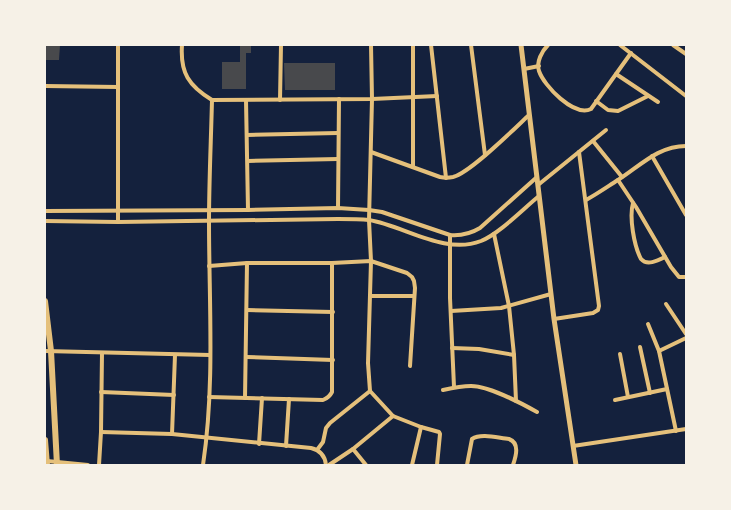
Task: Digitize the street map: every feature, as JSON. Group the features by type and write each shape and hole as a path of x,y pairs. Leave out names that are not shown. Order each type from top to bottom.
{"main road":[{"path":"45,301 57,464"},
{"path":"45,440 47,463"}],"street":[{"path":"118,45 118,222"},
{"path":"182,45 181,51 185,73 189,83 200,93 212,100 372,99 437,96"},
{"path":"280,100 281,45"},
{"path":"371,45 372,99 369,210 371,261 368,363 370,391 393,416 439,432 437,465"},
{"path":"413,45 413,167"},
{"path":"430,45 446,178"},
{"path":"471,45 485,155"},
{"path":"521,45 554,319 576,465"},
{"path":"548,45 540,56 539,70 542,77 562,101 582,111 590,109 631,53"},
{"path":"620,45 686,96"},
{"path":"674,45 686,54"},
{"path":"524,69 539,66"},
{"path":"616,74 658,102"},
{"path":"45,86 118,87"},
{"path":"596,101 608,110 618,112 648,96"},
{"path":"338,99 338,208"},
{"path":"203,465 207,438 209,398 209,210 212,100"},
{"path":"246,100 248,210"},
{"path":"371,152 446,178 453,177 461,174 485,155 529,115"},
{"path":"538,185 606,130"},
{"path":"247,136 338,134"},
{"path":"593,140 620,179 676,274 686,277"},
{"path":"586,200 664,149 677,146 686,146"},
{"path":"554,319 593,313 598,310 599,306 579,152"},
{"path":"652,156 686,215"},
{"path":"248,161 338,159"},
{"path":"45,211 338,208 382,212 450,235 462,236 480,228 537,177"},
{"path":"45,221 118,222 331,219 369,220 449,245 470,244 482,241 494,234 539,196"},
{"path":"633,203 631,209 632,226 641,259 643,262 647,263 665,257"},
{"path":"494,234 509,306 514,355 516,401"},
{"path":"450,235 449,245 454,387"},
{"path":"210,266 247,263 332,263 371,261 407,273 414,281 410,366"},
{"path":"245,398 247,357 247,263"},
{"path":"209,398 328,399 332,392 333,360 332,263"},
{"path":"451,311 501,308 551,294"},
{"path":"370,296 414,296"},
{"path":"666,304 686,334"},
{"path":"246,310 333,312"},
{"path":"648,324 659,351 676,431"},
{"path":"659,351 686,338"},
{"path":"640,347 650,393"},
{"path":"452,348 479,349 514,355"},
{"path":"48,351 210,355"},
{"path":"99,465 102,353"},
{"path":"620,354 628,397"},
{"path":"172,434 175,355"},
{"path":"247,357 333,360"},
{"path":"443,390 454,387 477,387 516,401 537,412"},
{"path":"615,400 667,389"},
{"path":"317,450 323,442 324,433 330,423 370,391"},
{"path":"101,392 174,395"},
{"path":"259,444 262,398"},
{"path":"286,446 289,399"},
{"path":"101,432 172,434 317,450 324,456 328,465 353,449 393,416"},
{"path":"412,465 421,427"},
{"path":"573,446 686,429"},
{"path":"467,465 472,439 474,437 482,436 513,440 516,445 516,452 513,465"},
{"path":"353,449 366,465"},
{"path":"47,463 88,465"}],"building":[{"path":"45,45 60,45 59,60 45,60"},
{"path":"240,45 251,45 251,53 246,53 246,89 222,89 222,62 240,62"},
{"path":"284,63 335,63 335,90 285,90"}]}
